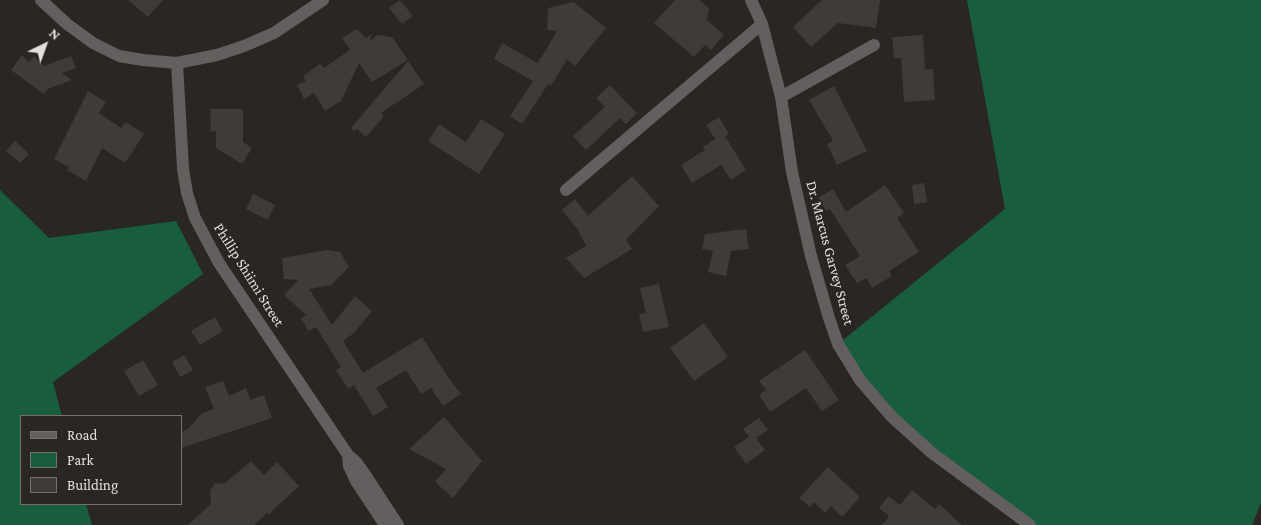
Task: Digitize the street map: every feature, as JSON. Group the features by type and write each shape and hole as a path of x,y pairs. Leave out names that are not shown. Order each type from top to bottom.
{"street":[{"path":"41,0 93,43 119,56 177,63 217,56 244,46 274,33 323,0"},
{"name":"Dr. Marcus Garvey Street","path":"751,0 762,24 781,97 792,172 811,256 838,344 860,380 892,417 932,453 1030,525"},
{"path":"566,190 762,24"},
{"path":"781,97 874,45"},
{"name":"Phillip Shiimi Street","path":"177,63 183,169 187,193 195,218 219,263 348,455 356,462 398,525"},
{"name":"Phillip Shiimi Street","path":"348,455 356,481 385,525"}],"green space":[{"path":"967,0 1261,0 1261,503 1252,525 1030,525 892,417 838,344 1005,209"},
{"path":"0,190 49,238 176,221 203,274 53,382 62,415 20,415 20,505 86,505 92,525 0,525"}],"building":[{"path":"128,0 163,0 148,17"},
{"path":"400,0 413,16 402,24 389,8"},
{"path":"675,0 699,0 709,8 707,20 724,35 711,50 705,45 694,57 654,23"},
{"path":"822,0 880,0 876,28 838,23 811,47 793,27"},
{"path":"574,2 606,28 575,66 567,59 551,86 548,84 522,124 510,116 533,81 494,59 502,43 538,63 557,31 547,30 548,8"},
{"path":"357,29 366,38 372,34 369,42 377,35 392,37 408,60 372,82 359,63 341,101 325,111 314,93 304,99 297,85 306,81 303,76 320,64 324,68 350,50 342,38"},
{"path":"923,35 925,69 933,69 935,100 904,102 901,58 894,58 892,37"},
{"path":"22,55 29,62 34,56 44,66 71,56 76,68 62,73 72,80 48,89 44,94 11,70"},
{"path":"408,61 424,84 381,113 384,116 366,137 357,129 354,131 351,128"},
{"path":"610,85 637,113 626,124 620,118 586,150 573,136 605,107 596,98"},
{"path":"834,86 867,151 837,165 827,144 833,141 809,100"},
{"path":"88,91 106,102 99,113 121,128 126,122 144,134 125,163 102,148 86,181 67,170 69,167 54,159"},
{"path":"210,109 243,109 243,142 252,148 242,164 216,148 216,131 211,132"},
{"path":"719,117 729,134 725,136 746,170 731,180 721,165 692,183 681,165 705,150 703,147 715,139 706,125"},
{"path":"481,119 505,134 479,174 428,141 439,124 466,142"},
{"path":"15,141 29,154 20,163 6,151"},
{"path":"632,176 659,206 626,240 632,249 584,278 566,258 586,246 578,230 562,210 575,199 588,216"},
{"path":"924,183 927,202 914,204 912,185"},
{"path":"885,185 904,213 897,218 919,252 889,271 892,276 872,288 866,278 857,283 845,265 860,256 830,209 826,211 818,198 833,189 846,212"},
{"path":"253,194 275,205 268,220 246,209"},
{"path":"746,229 749,249 731,251 726,276 708,272 713,251 702,249 705,234"},
{"path":"327,250 340,252 349,267 331,285 309,289 332,325 355,296 372,311 354,333 343,341 363,373 422,337 461,394 443,406 431,388 421,394 406,370 376,388 388,407 373,416 354,385 348,389 336,370 341,367 316,327 308,331 301,318 306,315 284,295 298,280 284,279 282,258"},
{"path":"659,284 669,327 643,332 639,314 646,313 640,288"},
{"path":"215,317 223,331 200,345 191,331"},
{"path":"704,323 728,357 694,381 670,348"},
{"path":"805,350 839,400 822,411 806,388 770,412 759,395 766,390 759,381"},
{"path":"184,355 193,370 180,377 172,362"},
{"path":"143,360 158,385 139,396 124,371"},
{"path":"223,381 229,396 246,388 250,400 264,395 272,418 182,448 182,432 188,429 202,413 214,409 205,387"},
{"path":"444,417 482,461 453,498 435,482 446,469 409,449"},
{"path":"759,418 768,430 756,438 765,450 746,464 734,447 749,437 743,429"},
{"path":"251,461 264,475 277,462 299,486 269,514 267,513 254,525 188,525 211,504 210,491 215,483 224,484"},
{"path":"828,467 860,497 842,517 831,506 825,513 814,502 810,507 799,498"},
{"path":"912,490 935,509 939,504 962,525 882,525 889,516 879,508 888,496 900,505"}]}
